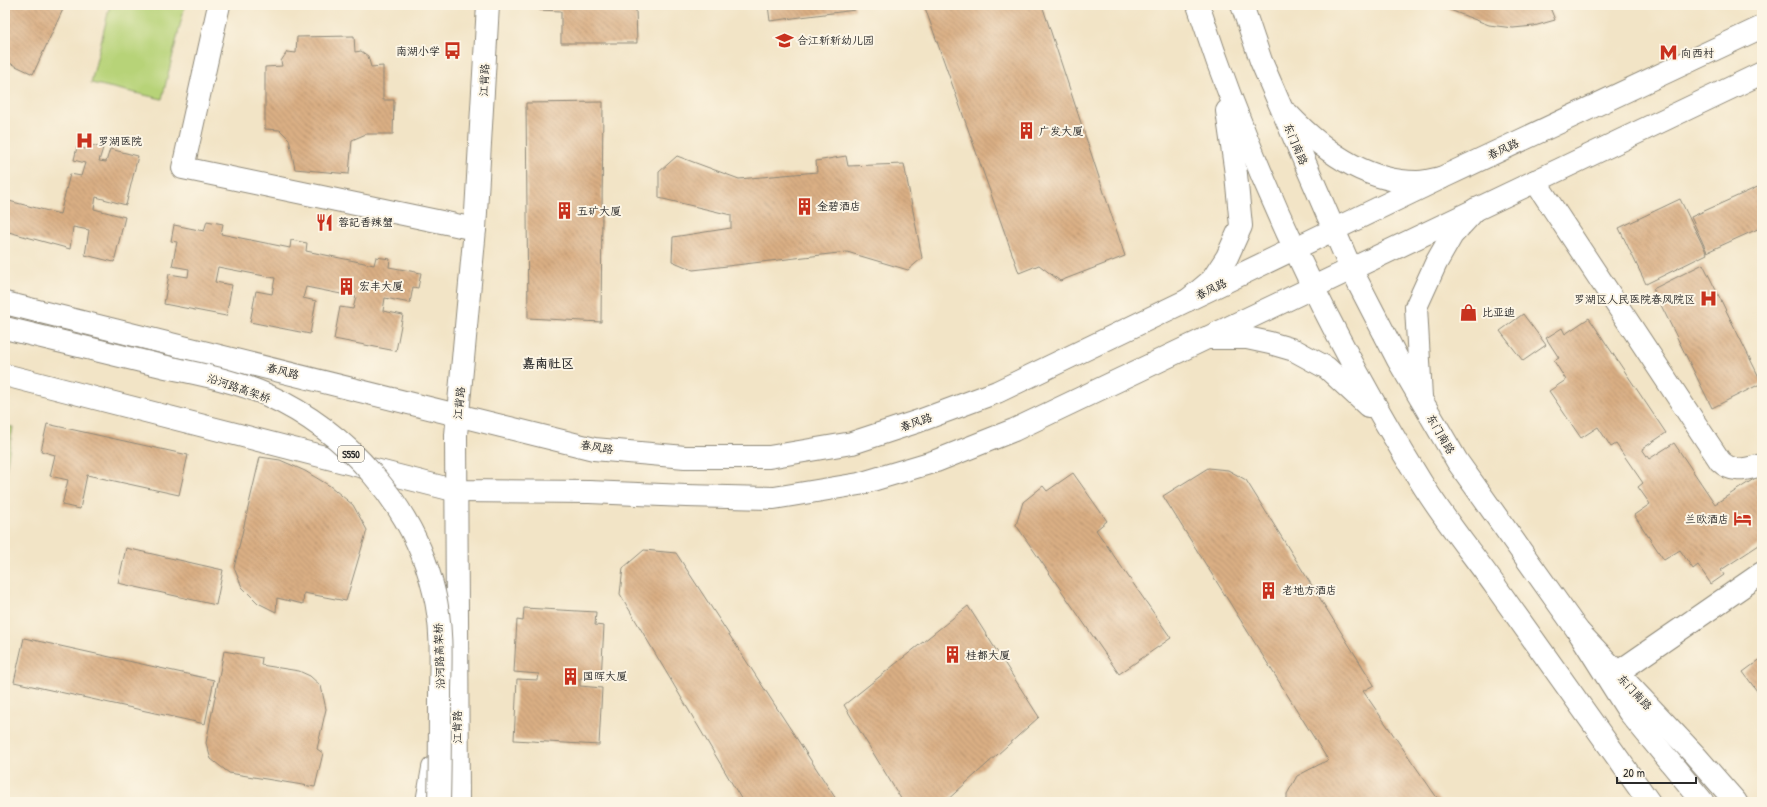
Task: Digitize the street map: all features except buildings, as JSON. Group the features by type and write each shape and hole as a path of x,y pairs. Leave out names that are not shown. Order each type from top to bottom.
{"main road":[{"path":"219,5 183,168 475,229"},
{"name":"江背路","path":"458,802 456,435 475,229 488,5"},
{"path":"1198,5 1221,76 1294,249 1312,288 1360,380 1422,484 1649,802"},
{"name":"东门南路","path":"1242,5 1261,62 1351,269 1398,360 1457,461 1578,631 1736,802"},
{"name":"春风路","path":"5,303 458,414 594,449 685,457 769,457 852,443 919,421 997,392 1441,178 1762,27"},
{"path":"5,375 456,491 588,492 774,498 859,484 936,461 1014,430 1762,73"},
{"path":"1188,300 1212,280 1227,257 1241,226 1236,174 1221,76"},
{"path":"1279,104 1306,133 1332,153 1372,174 1397,181 1418,182 1441,178"},
{"path":"1535,181 1720,461 1730,469 1736,470 1762,465"},
{"path":"1421,400 1416,307 1436,264 1452,235 1476,209"},
{"name":"沿河路高架桥","path":"5,328 227,381 267,395 301,413 339,441 379,481 406,521 422,555 434,592 441,640 439,802"},
{"path":"1206,338 1247,338 1294,350 1327,368 1385,422"},
{"path":"1617,673 1762,573"},
{"path":"1578,631 1629,712 1703,802"},
{"path":"427,802 440,709"}],"green space":[{"path":"110,5 185,5 162,99 91,83"},
{"path":"5,426 13,427 5,476"}],"place":[{"name":"合江新新幼儿园","path":"784,40"},
{"name":"南湖小学","path":"453,51"},
{"name":"向西村","path":"1668,53"},
{"name":"广发大厦","path":"1026,131"},
{"name":"罗湖医院","path":"85,141"},
{"name":"金碧酒店","path":"804,206"},
{"name":"五矿大厦","path":"564,211"},
{"name":"蓉記香辣蟹","path":"325,222"},
{"name":"宏丰大厦","path":"346,286"},
{"name":"罗湖区人民医院春风院区","path":"1708,299"},
{"name":"比亚迪","path":"1469,312"},
{"name":"兰欧酒店","path":"1742,519"},
{"name":"老地方酒店","path":"1269,590"},
{"name":"桂都大厦","path":"953,655"},
{"name":"国晖大厦","path":"570,676"}],"district":[{"name":"嘉南社区","path":"548,363"}]}
